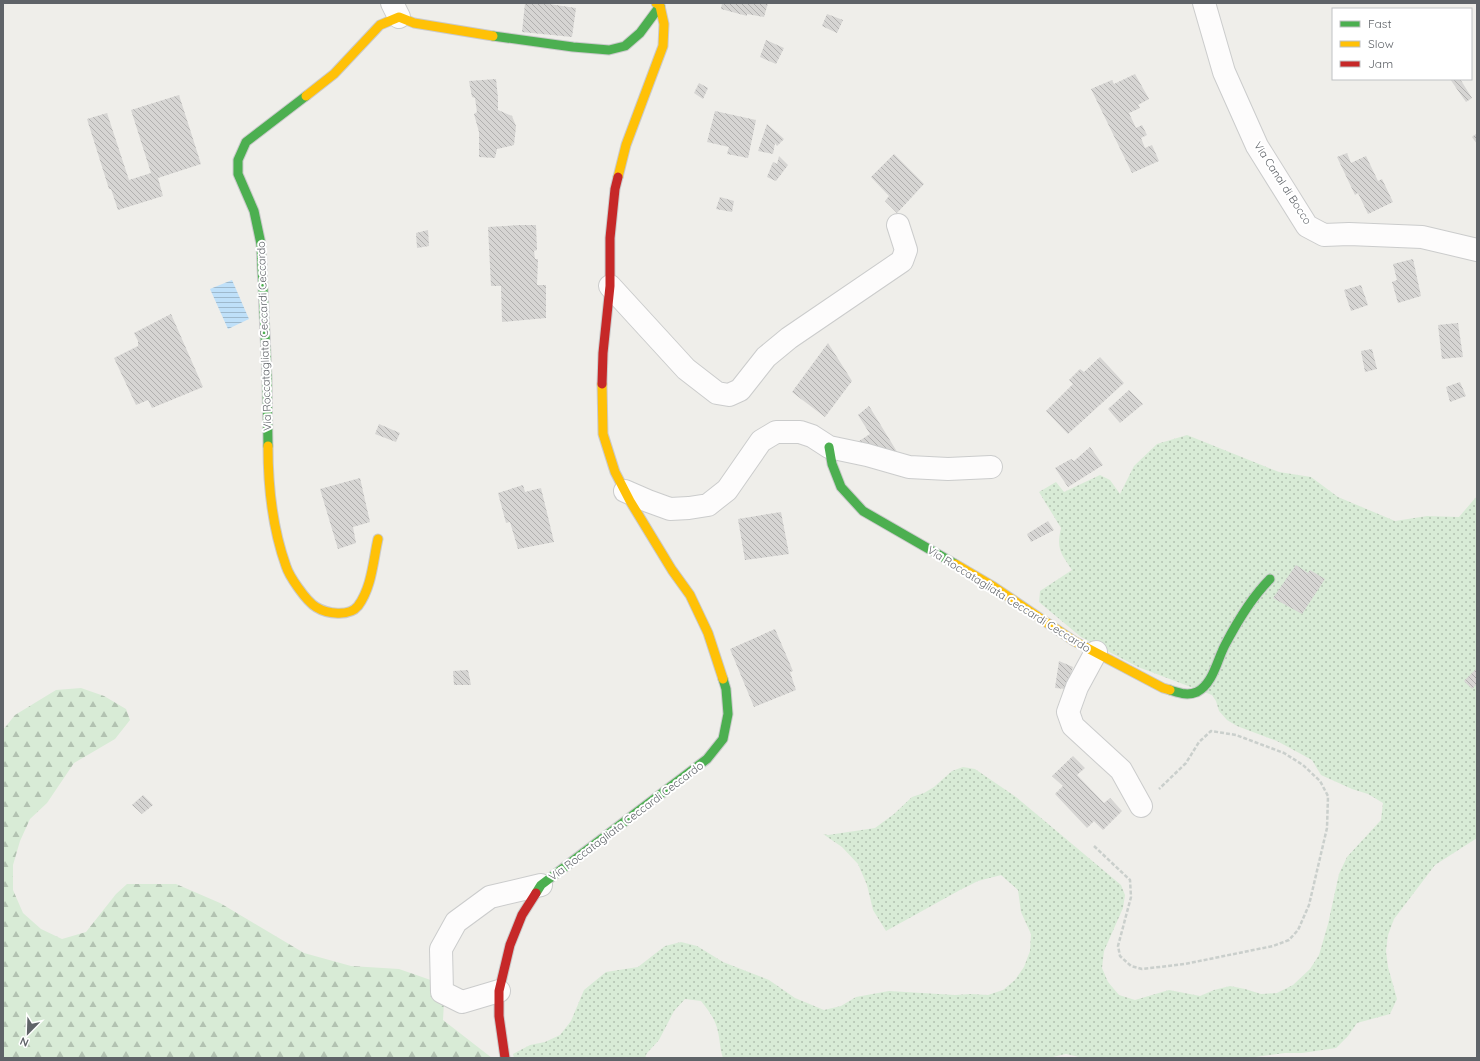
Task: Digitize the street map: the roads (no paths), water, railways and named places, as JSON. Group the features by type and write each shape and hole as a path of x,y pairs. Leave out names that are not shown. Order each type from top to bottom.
{"street":[{"name":"Via Canal di Bocco","path":"1204,3 1224,72 1257,146 1308,226 1324,235 1349,234 1422,237 1477,250"},
{"name":"Via Roccatagliata Ceccardi Ceccardo","path":"378,539 366,591 357,607 347,613 335,614 316,607 300,590 286,567 274,526 268,477 267,378 261,244 254,212 238,174 238,160 246,142 334,74 396,10 414,23 573,47 609,50 625,46 640,33 658,5"},
{"name":"Via Roccatagliata Ceccardi Ceccardo","path":"499,991 462,1002 442,992 441,949 456,922 490,897 540,884 707,759 723,739 728,714 726,689 708,633 690,595 672,570 625,491 615,472 603,434 602,400 604,353 610,286 610,238 615,189 626,146 663,46 664,24 658,5"},
{"path":"610,286 686,369 717,393 729,394 740,390 766,357 789,338 902,261 906,250 898,225"},
{"path":"625,491 670,509 708,505 727,490 761,441 776,432 800,432 812,436 829,447 867,454 909,467 948,469 991,467"},
{"name":"Via Roccatagliata Ceccardi Ceccardo","path":"829,447 832,464 841,487 863,511 994,587 1074,641 1163,688 1187,695 1198,690 1208,682 1226,645 1258,591 1270,579"},
{"path":"654,539 660,521 670,509"},
{"name":"Via Roccatagliata Ceccardi Ceccardo","path":"1096,652 1077,687 1068,712 1074,726 1121,770 1141,806"},
{"name":"Via Roccatagliata Ceccardi Ceccardo","path":"505,1058 499,1016 499,991 510,945 522,915 540,884"}],"water":[{"path":"232,280 249,319 228,329 210,289"}]}
